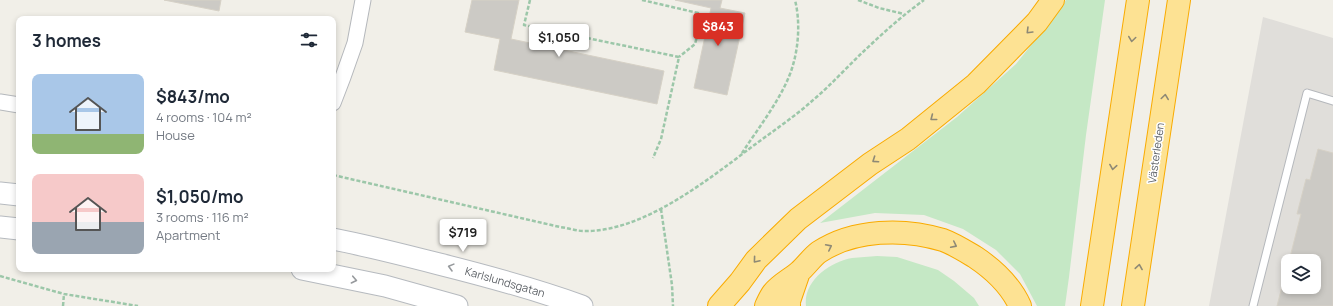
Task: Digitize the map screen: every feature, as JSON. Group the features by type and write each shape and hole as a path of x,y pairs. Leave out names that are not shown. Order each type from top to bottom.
{"highway":[{"path":"719,306 740,282 756,260 798,219 870,164 908,139 976,84 1037,22 1053,0"},
{"path":"1092,306 1138,0"},
{"name":"Västerleden","path":"1133,306 1179,0"},
{"path":"766,306 774,292 799,272 818,253 840,242 861,236 883,233 923,235 944,241 965,250 984,263 1001,278 1020,306"},
{"path":"790,306 789,301 799,272"},
{"path":"734,306 740,282"}],"main road":[{"path":"0,193 16,195"},
{"path":"0,227 16,229"},
{"name":"Karlslundsgatan","path":"336,240 367,245 487,276 537,290 582,306"},
{"path":"317,272 385,286 457,306"}],"street":[{"path":"336,96 355,42 363,0"},
{"path":"0,102 16,105"}],"lane":[{"path":"1252,306 1307,93 1333,101"}],"path":[{"path":"530,0 524,25 679,57"},
{"path":"642,0 698,13 700,25 695,44 679,57 661,139 653,158"},
{"path":"740,156 785,85 793,65 797,46 798,27 795,0"},
{"path":"858,0 879,8 905,14"},
{"path":"336,176 552,226 584,231 611,228 661,209 690,192 740,156 812,102 864,50 905,14 924,0"},
{"path":"661,209 672,285 673,306"},
{"path":"0,276 64,294 138,306"},
{"path":"63,306 64,294"}],"shaded area":[{"path":"1263,17 1333,38 1333,306 1209,306"}],"green space":[{"path":"1066,0 1105,0 1086,135 1065,306 1037,306 1020,274 996,250 963,229 924,215 875,213 820,223 957,117 1016,64"},
{"path":"877,256 897,257 938,270 974,298 979,306 806,306 806,297 813,281 827,268 852,258"}],"building":[{"path":"164,0 221,0 219,11"},
{"path":"472,0 519,0 511,39 664,71 657,104 494,70 500,39 465,32"},
{"path":"675,0 722,0 720,8 745,13 727,95 694,88 711,8"},
{"path":"1318,149 1333,153 1333,306 1277,306 1281,290 1281,294 1321,294 1321,254 1291,254 1301,214 1297,214 1306,179 1310,180"}]}
